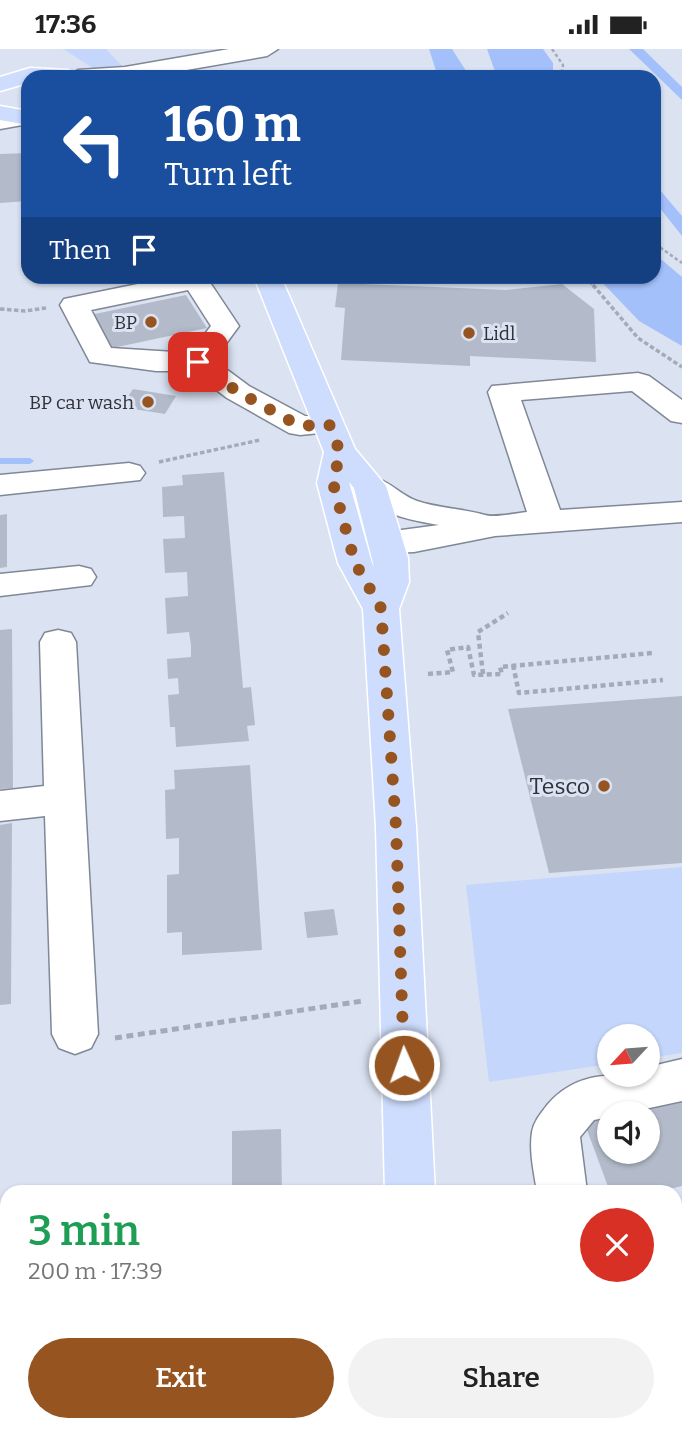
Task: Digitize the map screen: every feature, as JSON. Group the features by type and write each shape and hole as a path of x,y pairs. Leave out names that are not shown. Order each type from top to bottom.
{"main road":[{"path":"10,57 37,70"},
{"path":"0,85 21,77"},
{"path":"270,284 334,438 370,485 401,542 387,595 410,1185"},
{"path":"334,438 333,483 355,563 387,595"}],"street":[{"path":"142,49 146,54 166,57 202,49"},
{"path":"154,70 267,49"},
{"path":"170,284 74,305 100,355 156,362 198,362 238,392 300,426 334,438"},
{"path":"198,362 225,326 200,284"},
{"path":"547,521 503,392 638,382 682,414"},
{"path":"0,485 129,474"},
{"path":"370,485 406,509 495,525"},
{"path":"344,520 401,542 495,525 682,512"},
{"path":"0,585 79,577"},
{"path":"58,642 75,1034"},
{"path":"0,806 64,799"},
{"path":"561,1185 555,1152 556,1130 580,1102 682,1080"}],"path":[{"path":"552,49 563,65 562,70"},
{"path":"661,248 682,263"},
{"path":"592,284 639,338 682,367"},
{"path":"0,309 25,311 49,307"},
{"path":"129,474 150,464 272,438"},
{"path":"484,674 478,632 509,613"},
{"path":"428,674 453,672 447,650 468,647 474,675 502,674 500,667 513,665 653,653"},
{"path":"513,665 520,693 663,680"},
{"path":"75,1034 116,1038 332,1004 402,997"}],"shaded area":[{"path":"63,49 106,49 122,66 93,68"},
{"path":"429,49 452,49 466,70 436,70"},
{"path":"487,49 543,49 553,63 553,70 494,70"},
{"path":"629,49 643,49 682,87 682,100 661,80 661,70 651,70"},
{"path":"661,191 682,216 682,236 661,210"},
{"path":"661,259 682,277 682,346 639,321 604,284 661,284"},
{"path":"682,867 682,1053 660,1056 660,1024 597,1024 597,1066 489,1082 466,885"}],"building":[{"path":"21,153 21,202 0,203 0,154"},
{"name":"Lidl","path":"338,284 506,290 562,284 594,309 596,362 470,356 470,366 341,360 345,308 335,307"},
{"path":"186,295 207,328 108,349 90,315"},
{"name":"BP car wash","path":"133,389 176,396 165,414 121,407"},
{"path":"224,472 243,688 251,687 255,725 247,726 249,741 176,747 175,727 170,727 168,695 179,694 178,678 168,679 167,659 191,657 191,645 189,632 167,634 165,598 188,596 187,572 165,573 163,539 185,538 184,516 163,517 162,487 183,485 182,475"},
{"path":"7,514 7,567 0,568 0,515"},
{"path":"12,629 13,788 0,789 0,630"},
{"name":"Tesco","path":"682,696 682,863 549,873 508,709"},
{"path":"250,765 262,950 182,955 182,932 167,933 167,875 179,874 179,838 166,839 165,790 175,789 174,770"},
{"path":"12,823 11,1004 0,1005 0,825"},
{"path":"334,909 338,935 307,938 304,912"},
{"path":"682,1089 682,1185 607,1185 600,1164 660,1164 660,1101 626,1101"},
{"path":"597,1107 597,1157 580,1111"},
{"path":"281,1129 282,1185 232,1185 232,1131"}],"waterway":[{"path":"0,461 30,461"}],"place":[{"name":"BP","path":"151,322"},
{"name":"Lidl","path":"469,333"},
{"name":"BP car wash","path":"148,402"},
{"name":"Tesco","path":"604,786"}],"route":[{"path":"198,362 238,392 300,426 329,424 340,452 333,483 355,563 381,608 396,827 404,1065"}]}
